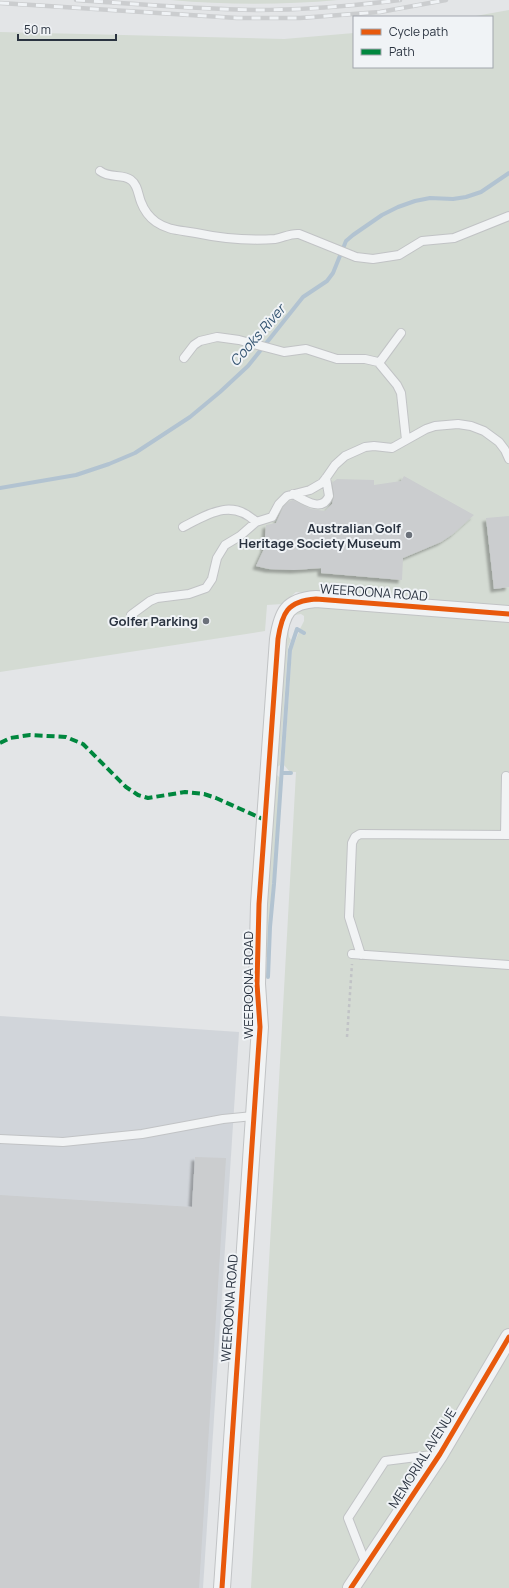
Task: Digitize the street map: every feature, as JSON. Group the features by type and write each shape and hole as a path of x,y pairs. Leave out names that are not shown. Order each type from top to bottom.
{"street":[{"name":"WEEROONA ROAD","path":"222,1588 260,1027 257,984 259,904 278,639 284,613 296,603 316,599 509,614"},
{"name":"MEMORIAL AVENUE","path":"351,1588 440,1454 508,1340"}],"lane":[{"path":"100,171 109,176 125,177 132,181 147,213 154,221 173,230 241,240 276,239 295,234 304,236 356,257 367,259 393,256 404,252 419,242 454,238 509,216"},
{"path":"379,363 401,333"},
{"path":"184,358 194,345 200,341 216,337 239,340 284,352 306,348 336,359 365,359 379,363 401,393 406,440"},
{"path":"131,615 150,601 157,598 189,594 206,588 210,583 216,558 221,550 230,541 248,530 256,522 272,517 284,499 293,494 310,490 326,478 340,460 351,453 374,446 392,448 426,429 435,426 458,424 471,426 484,431 496,439 505,450 509,460"},
{"path":"293,494 314,505 325,503 329,496 326,478"},
{"path":"183,527 203,517 227,509 242,511 251,516 256,522"},
{"path":"362,955 349,917 352,843 355,837 360,834 507,835 506,776"},
{"path":"352,954 509,965"},
{"path":"0,1139 70,1142 149,1133 223,1119 254,1116"},
{"path":"366,1564 348,1518 385,1461 440,1454"}],"path":[{"path":"347,1037 352,954"}],"shaded area":[{"path":"171,0 338,0 254,4"},
{"path":"509,10 509,608 296,592 282,604 267,605 265,631 0,672 0,32 284,39 353,33 353,68 493,68 493,16 476,16"},
{"path":"314,606 509,620 509,1588 251,1588 296,772 290,772 284,765 292,649 299,632 304,635 304,631 300,629 304,621 304,616 301,614 294,615 303,609"},
{"path":"288,624 289,637 291,640 288,647 280,765 276,768 276,774 280,778 267,957 264,957 283,646"},
{"path":"0,1016 239,1032 203,1588 0,1588"}],"building":[{"path":"404,476 474,515 453,534 441,542 403,558 402,580 321,573 321,568 294,570 269,569 256,566 264,549 266,525 276,523 283,507 290,501 293,500 311,509 325,511 332,504 334,495 332,483 337,479 374,480 374,485 401,481"},
{"path":"509,516 509,587 494,589 486,518"},
{"path":"195,1157 226,1158 199,1588 0,1588 0,1195 192,1207"}],"waterway":[{"name":"Cooks River","path":"0,488 76,475 109,464 135,453 190,417 248,366 303,297 327,281 333,273 346,241 353,235 382,215 398,207 430,198 453,199 466,197 481,192 509,173"},
{"path":"268,977 270,927 290,650 297,629 304,633"},
{"path":"282,773 291,773"}],"railway":[{"path":"76,0 256,10 328,7 400,0"},
{"path":"0,3 237,18 300,18 380,12 446,0"}],"marked path":[{"path":"0,743 10,738 30,735 66,737 83,744 126,787 138,795 148,798 185,792 204,794 265,820"}],"cycle path":[{"path":"222,1588 260,1027 257,984 259,904 278,639 284,615 298,602 316,599 509,614"},
{"path":"351,1588 440,1454 509,1337"}],"place":[{"name":"Australian Golf Heritage Society Museum","path":"409,535"},
{"name":"Golfer Parking","path":"206,621"}]}
